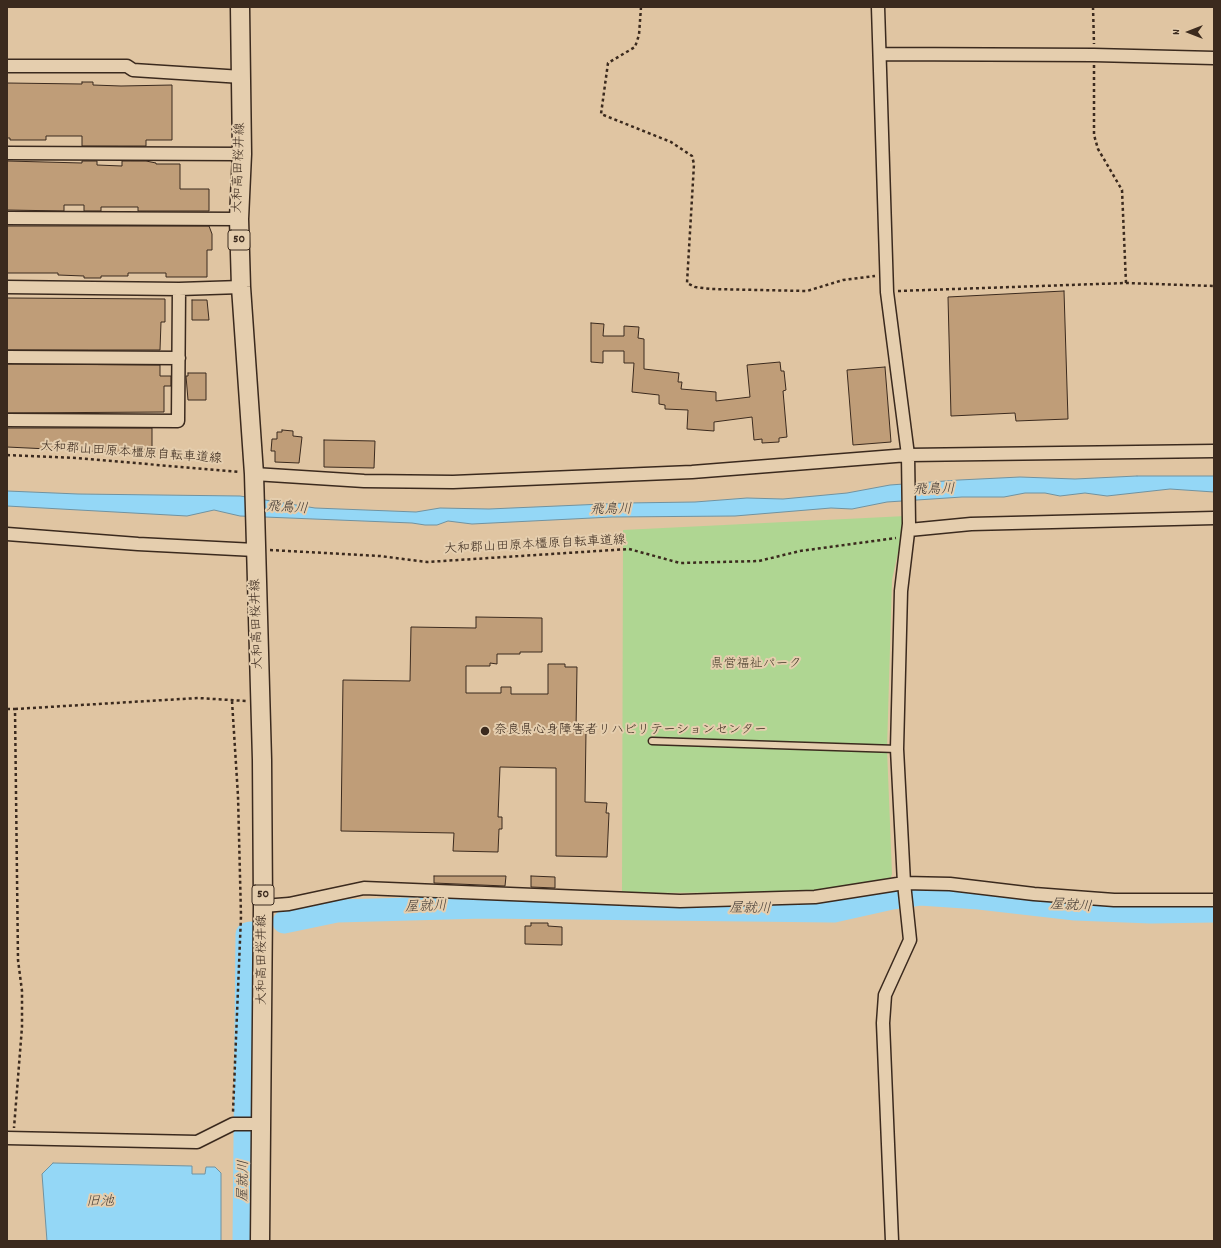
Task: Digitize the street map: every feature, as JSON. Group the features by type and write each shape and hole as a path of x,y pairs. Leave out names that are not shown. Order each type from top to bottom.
{"main road":[{"name":"大和高田桜井線","path":"240,7 242,154 239,219 241,287 254,477 261,702 263,906 246,1124 260,1241"}],"street":[{"path":"878,7 881,54 888,292 908,459 909,530 901,591 897,749 904,886 910,940 885,995 883,1006 892,1241"},
{"path":"881,54 1094,55 1214,58"},
{"path":"7,66 127,66 133,70 242,77"},
{"path":"7,153 242,154"},
{"path":"7,218 239,219"},
{"path":"7,287 179,289 241,287"},
{"path":"7,420 178,421 179,289"},
{"path":"7,357 179,358"},
{"path":"254,477 364,481 454,482 692,472 908,459 1214,451"},
{"path":"909,530 971,524 1214,518"},
{"path":"7,534 138,544 255,545"},
{"path":"263,906 289,904 364,888 680,902 815,897 904,886 950,884 1034,894 1114,900 1214,900"},
{"path":"10,1138 197,1142 246,1124"}],"lane":[{"path":"652,741 897,749"}],"path":[{"path":"641,7 639,34 635,47 608,62 601,114 671,142 692,156 694,164 686,283 695,287 711,289 807,291 843,280 888,275"},
{"path":"1093,7 1094,135 1098,149 1122,190 1126,283"},
{"path":"888,292 1126,283 1214,286"},
{"name":"大和郡山田原本橿原自転車道線","path":"7,455 76,458 254,477"},
{"name":"大和郡山田原本橿原自転車道線","path":"255,545 380,556 427,562 629,549 680,563 759,561 800,551 909,530"},
{"path":"7,709 123,704 198,698 241,701"},
{"path":"234,701 238,796 246,1124"},
{"path":"10,1138 22,1027 22,991 18,960 15,709"}],"green space":[{"name":"県営福祉パーク","path":"906,516 892,580 887,749 892,874 889,882 818,892 622,893 623,530"}],"water":[{"name":"飛鳥川","path":"1137,476 1214,476 1214,492 1170,489 1107,496 1085,493 1060,496 1045,493 1025,493 1004,497 962,497 887,502 852,509 831,508 735,516 612,517 472,524 448,521 437,525 240,516 214,510 187,516 7,506 7,491 78,494 240,496 315,508 416,512 440,508 489,509 626,503 695,502 747,498 783,499 847,493 890,485 959,480 1020,477 1075,479"},
{"name":"旧池","path":"53,1163 192,1166 192,1174 205,1174 206,1167 215,1167 221,1173 221,1241 47,1241 42,1174"}],"building":[{"path":"82,82 93,82 93,85 121,86 172,85 172,140 146,140 146,146 82,146 82,136 46,136 46,140 10,140 10,138 7,138 7,83 82,84"},
{"path":"7,161 82,163 82,161 97,161 97,165 122,166 122,161 146,161 156,164 180,164 180,189 209,189 209,211 138,211 138,207 101,207 101,211 84,211 84,205 64,205 64,211 7,210"},
{"path":"7,226 209,226 212,234 212,250 207,250 207,277 166,277 166,273 128,273 128,276 101,276 101,278 84,278 84,276 58,275 58,273 7,273"},
{"path":"1064,291 1068,419 1016,421 1015,413 951,416 948,297"},
{"path":"7,298 165,299 165,322 161,322 160,350 7,350"},
{"path":"192,300 207,300 209,320 192,320"},
{"path":"591,323 604,324 603,336 624,336 624,326 639,327 638,338 644,339 644,369 679,373 678,382 682,382 681,389 716,392 716,401 750,397 747,365 780,362 781,371 784,371 786,390 783,391 787,437 779,438 779,442 762,443 762,439 754,440 752,417 714,422 714,431 687,429 688,410 665,409 665,405 659,404 659,395 632,392 634,363 624,363 624,351 603,351 603,363 591,362"},
{"path":"7,364 160,365 160,376 171,376 171,386 164,386 164,412 7,413"},
{"path":"885,367 891,442 853,445 847,370"},
{"path":"188,373 206,373 206,400 188,400 186,376 188,376"},
{"path":"7,428 152,428 152,454 7,447"},
{"path":"282,430 293,431 293,436 302,437 299,463 275,462 275,451 271,451 272,439 277,439 277,432 282,432"},
{"path":"324,440 375,441 374,468 324,467"},
{"path":"476,617 542,618 542,652 497,654 497,664 490,663 490,666 466,666 466,693 501,693 501,687 511,687 511,694 548,694 548,664 565,664 565,667 577,667 576,730 586,731 585,802 607,803 606,813 609,813 607,857 556,856 556,768 500,767 498,817 502,817 502,829 499,829 498,852 453,851 454,833 341,831 343,680 410,681 411,627 476,628"},
{"path":"434,876 506,876 505,886 434,883"},
{"path":"531,876 555,877 555,888 531,887"},
{"path":"531,923 548,923 548,926 562,927 562,945 525,944 525,926 531,926"}],"waterway":[{"name":"屋就川","path":"284,922 337,911 484,907 834,911 892,898 920,894 979,898 1075,909 1151,912 1214,911"},
{"name":"屋就川","path":"244,1241 247,934 251,933"}],"place":[{"name":"奈良県心身障害者リハビリテーションセンター","path":"485,731"}]}
